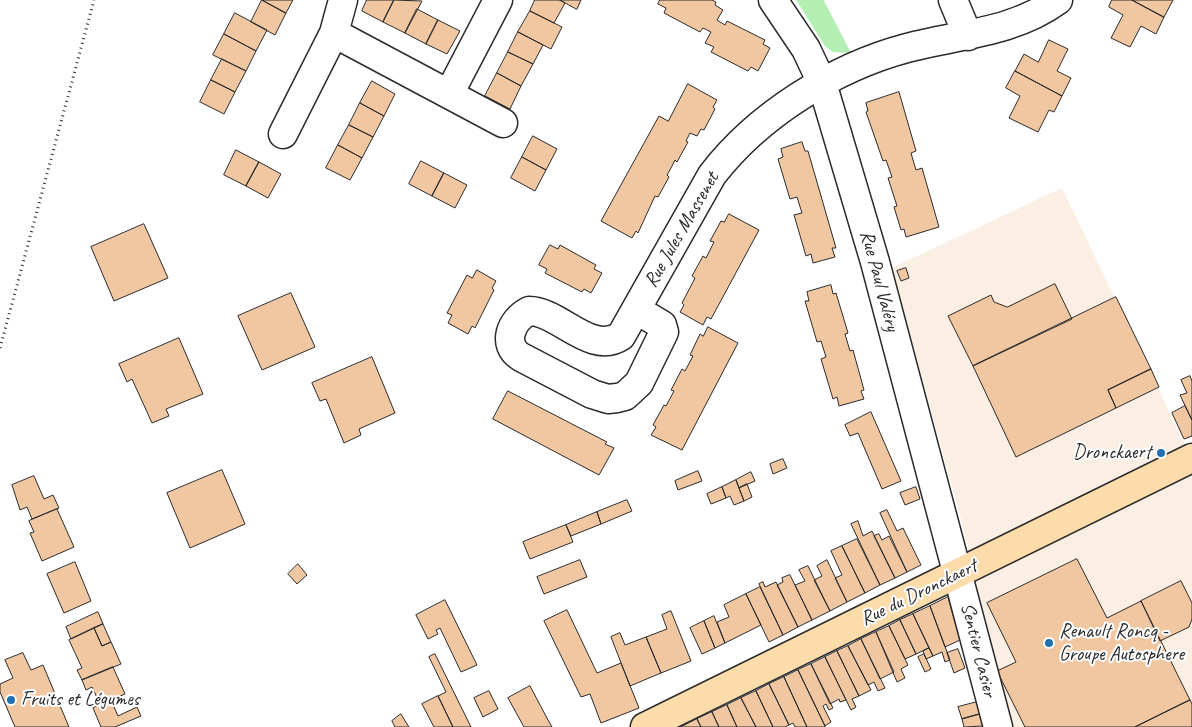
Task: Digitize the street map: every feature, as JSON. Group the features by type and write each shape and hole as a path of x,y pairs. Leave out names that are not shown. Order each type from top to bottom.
{"main road":[{"name":"Rue du Dronckaert","path":"645,727 1192,458"}],"street":[{"path":"283,134 334,33 343,0"},
{"path":"449,94 498,0"},
{"name":"Rue Paul Valéry","path":"774,0 806,48 822,83 875,262 958,573"},
{"path":"953,0 968,36"},
{"name":"Rue Jules Massenet","path":"637,310 662,325 664,332 639,383 625,396 608,399 592,394 516,354 509,344 509,338 516,324 523,314 529,311 544,314 596,340 608,341 621,336 704,186 720,164 758,129 798,98 850,69 886,55 987,32 1031,17 1058,0"},
{"path":"334,33 503,123"},
{"name":"Sentier Casier","path":"958,573 998,727"}],"path":[{"path":"0,348 94,0"}],"shaded area":[{"path":"1062,188 1187,449 1192,447 1192,727 1005,727 969,589 968,545 892,268"}],"green space":[{"path":"796,0 826,0 824,1 851,53 833,52 825,46"}],"building":[{"path":"262,0 286,13 275,35 251,22"},
{"path":"262,0 293,0 286,13"},
{"path":"367,0 394,0 383,22 362,11"},
{"path":"394,0 422,1 405,33 383,22"},
{"path":"535,0 560,0 565,3 554,23 530,11"},
{"path":"560,0 581,0 577,9"},
{"path":"660,0 712,0 716,2 715,5 723,10 717,20 725,25 727,21 765,40 763,44 770,48 758,71 751,67 748,71 711,52 714,47 705,43 711,32 703,28 700,32 664,13 666,8 658,4"},
{"path":"1112,0 1132,0 1164,17 1156,34 1141,26 1130,47 1111,38 1123,15 1109,7"},
{"path":"1132,0 1173,0 1164,17"},
{"path":"417,9 438,20 426,44 405,33"},
{"path":"530,11 562,27 551,49 518,32"},
{"path":"235,13 267,30 256,51 224,34"},
{"path":"438,20 460,31 447,54 426,44"},
{"path":"518,32 543,45 533,64 508,52"},
{"path":"224,34 256,51 246,71 213,55"},
{"path":"1049,40 1068,49 1057,71 1071,78 1062,96 1015,71 1024,54 1038,62"},
{"path":"508,52 533,64 521,86 497,73"},
{"path":"222,59 246,71 235,92 211,80"},
{"path":"1015,71 1062,96 1054,112 1049,110 1038,132 1009,118 1020,96 1006,88"},
{"path":"497,73 521,86 510,109 485,96"},
{"path":"211,80 235,92 224,114 200,102"},
{"path":"372,81 395,94 384,116 360,103"},
{"path":"688,84 717,100 713,107 715,109 704,130 701,129 697,136 690,133 686,141 688,142 677,162 675,160 667,175 669,177 658,197 655,196 638,233 636,231 632,238 601,221 659,116 668,121"},
{"path":"899,92 916,151 911,153 916,170 922,168 939,227 906,237 904,229 901,230 894,207 897,206 888,178 892,177 886,160 883,161 866,112 868,111 866,103"},
{"path":"360,103 384,116 373,137 349,125"},
{"path":"349,125 373,137 362,158 338,145"},
{"path":"533,136 557,149 546,170 522,157"},
{"path":"802,142 805,151 808,151 836,248 832,248 835,257 813,263 811,254 806,256 794,215 802,213 797,197 790,199 778,159 783,157 781,149"},
{"path":"338,145 362,158 350,180 326,168"},
{"path":"236,150 259,162 246,186 224,175"},
{"path":"522,157 546,170 535,191 511,178"},
{"path":"421,161 444,173 432,196 409,184"},
{"path":"259,162 281,174 268,198 246,186"},
{"path":"444,173 467,185 455,208 432,196"},
{"path":"729,214 759,230 711,319 707,317 703,325 680,312 684,305 682,303 695,278 692,276 703,256 706,258 714,242 710,241 721,221 724,222"},
{"path":"144,224 168,278 114,301 91,247"},
{"path":"550,245 558,249 560,245 596,265 594,269 602,273 591,293 584,289 582,292 545,273 547,269 539,265"},
{"path":"906,268 909,278 901,281 897,271"},
{"path":"477,270 496,281 492,288 494,290 475,328 472,326 468,334 448,323 452,315 447,313 467,275 472,278"},
{"path":"1055,284 1072,319 973,366 948,316 991,295 994,302 1007,307"},
{"path":"831,285 833,294 836,293 848,333 845,334 850,351 853,350 864,390 861,391 864,399 839,406 837,397 833,399 821,359 826,357 821,341 817,342 805,301 809,301 807,292"},
{"path":"291,293 315,347 262,370 238,316"},
{"path":"1116,297 1151,369 1108,390 1116,408 1016,457 973,366"},
{"path":"708,327 738,343 682,450 651,435 656,427 653,425 674,391 671,390 682,369 685,371 693,356 690,355 700,334 703,336"},
{"path":"179,338 203,394 166,409 169,416 152,423 132,379 127,382 119,364"},
{"path":"372,357 395,413 359,429 361,435 344,443 326,399 320,401 312,383"},
{"path":"1151,369 1159,387 1116,408 1108,390"},
{"path":"1190,376 1192,381 1192,420 1180,395 1187,393 1181,380"},
{"path":"508,391 607,442 605,444 614,448 599,475 493,419"},
{"path":"1185,406 1192,420 1192,436 1184,439 1172,413"},
{"path":"871,412 901,481 882,489 858,433 850,436 845,425"},
{"path":"783,459 787,468 773,474 770,464"},
{"path":"222,470 245,524 190,548 167,493"},
{"path":"698,471 702,481 678,490 675,481"},
{"path":"751,472 755,481 739,488 736,480"},
{"path":"34,476 44,499 53,495 59,508 32,519 27,507 20,510 12,485"},
{"path":"736,480 744,501 734,505 730,496 726,498 722,487"},
{"path":"747,484 752,497 744,501 739,488"},
{"path":"722,487 726,498 711,504 707,494"},
{"path":"916,487 920,499 905,505 900,493"},
{"path":"627,500 632,511 601,524 597,512"},
{"path":"57,509 74,547 42,561 30,533 34,532 29,521"},
{"path":"887,510 897,531 903,528 921,565 907,572 880,513"},
{"path":"597,512 601,524 571,536 566,525"},
{"path":"858,521 863,536 872,531 895,578 880,585 851,524"},
{"path":"566,525 573,542 530,559 523,542"},
{"path":"879,534 882,540 889,536 907,572 895,578 874,536"},
{"path":"857,539 880,585 865,593 842,546"},
{"path":"842,546 865,593 847,602 835,578 842,575 831,551"},
{"path":"1077,559 1107,618 1141,601 1190,700 1135,727 1025,727 997,671 1016,662 987,603"},
{"path":"580,560 587,577 544,594 537,577"},
{"path":"827,560 847,602 830,611 814,580 822,576 817,566"},
{"path":"75,562 91,601 64,613 47,574"},
{"path":"298,564 307,575 297,584 288,574"},
{"path":"808,566 830,611 812,620 795,585 805,581 799,570"},
{"path":"790,575 812,620 798,627 777,585 783,582 782,578"},
{"path":"1181,581 1192,603 1192,619 1189,627 1160,641 1141,601"},
{"path":"763,582 765,587 776,582 798,627 783,635 759,584"},
{"path":"760,587 783,635 769,642 746,594"},
{"path":"746,594 761,625 725,643 717,622 729,617 724,605"},
{"path":"948,597 960,640 945,647 930,606"},
{"path":"445,600 477,665 461,672 440,628 436,630 438,634 428,639 416,615"},
{"path":"930,606 950,660 945,662 942,652 933,656 913,614"},
{"path":"567,610 597,673 621,663 639,708 601,723 590,694 581,697 544,621"},
{"path":"671,611 691,661 661,673 646,637 667,629 662,615"},
{"path":"98,612 103,624 71,639 66,627"},
{"path":"913,614 929,648 916,654 900,620"},
{"path":"714,616 725,643 715,648 704,621"},
{"path":"900,620 916,654 905,659 889,626"},
{"path":"704,621 715,648 702,654 690,628"},
{"path":"103,624 111,642 102,646 94,628"},
{"path":"889,626 908,665 901,669 905,678 897,682 876,632"},
{"path":"94,628 102,646 111,642 121,664 82,680 77,670 82,668 69,640"},
{"path":"876,632 894,672 880,679 861,639"},
{"path":"620,633 625,645 646,637 661,673 630,686 611,637"},
{"path":"861,639 885,688 878,691 874,682 868,685 848,646"},
{"path":"848,646 871,690 859,696 837,651"},
{"path":"929,648 933,656 926,659 923,651"},
{"path":"958,649 965,668 954,673 947,653"},
{"path":"837,651 859,696 852,699 856,707 851,710 825,657"},
{"path":"23,653 31,670 43,665 69,727 15,727 0,692 0,684 13,678 5,660"},
{"path":"435,654 471,727 453,727 438,696 446,692 429,657"},
{"path":"924,654 931,669 925,672 918,657"},
{"path":"825,657 846,700 840,702 839,699 830,704 811,664"},
{"path":"811,664 833,708 829,710 826,704 823,706 831,722 825,726 798,670"},
{"path":"113,667 125,694 111,700 118,716 137,707 141,716 115,727 101,727 93,708 100,704 92,687 86,690 82,680"},
{"path":"798,670 825,727 807,727 784,677"},
{"path":"784,677 807,727 795,727 793,723 789,725 769,684"},
{"path":"769,684 789,725 785,727 773,727 756,691"},
{"path":"530,686 552,727 524,727 508,698"},
{"path":"489,691 498,709 483,717 474,698"},
{"path":"756,691 773,727 756,727 741,698"},
{"path":"438,696 453,727 434,727 422,704"},
{"path":"741,698 756,727 737,727 727,705"},
{"path":"1190,700 1192,704 1192,727 1135,727"},
{"path":"977,702 980,714 962,719 958,707"},
{"path":"727,705 737,727 719,727 712,712"},
{"path":"712,712 719,727 701,727 697,719"},
{"path":"401,714 409,727 395,727 392,721"},
{"path":"980,714 983,726 964,727 962,719"},
{"path":"697,719 701,727 681,727"}],"place":[{"name":"Dronckaert","path":"1161,453"},
{"name":"Renault Roncq - Groupe Autosphere","path":"1049,643"},
{"name":"Fruits et Légumes","path":"11,700"}]}
